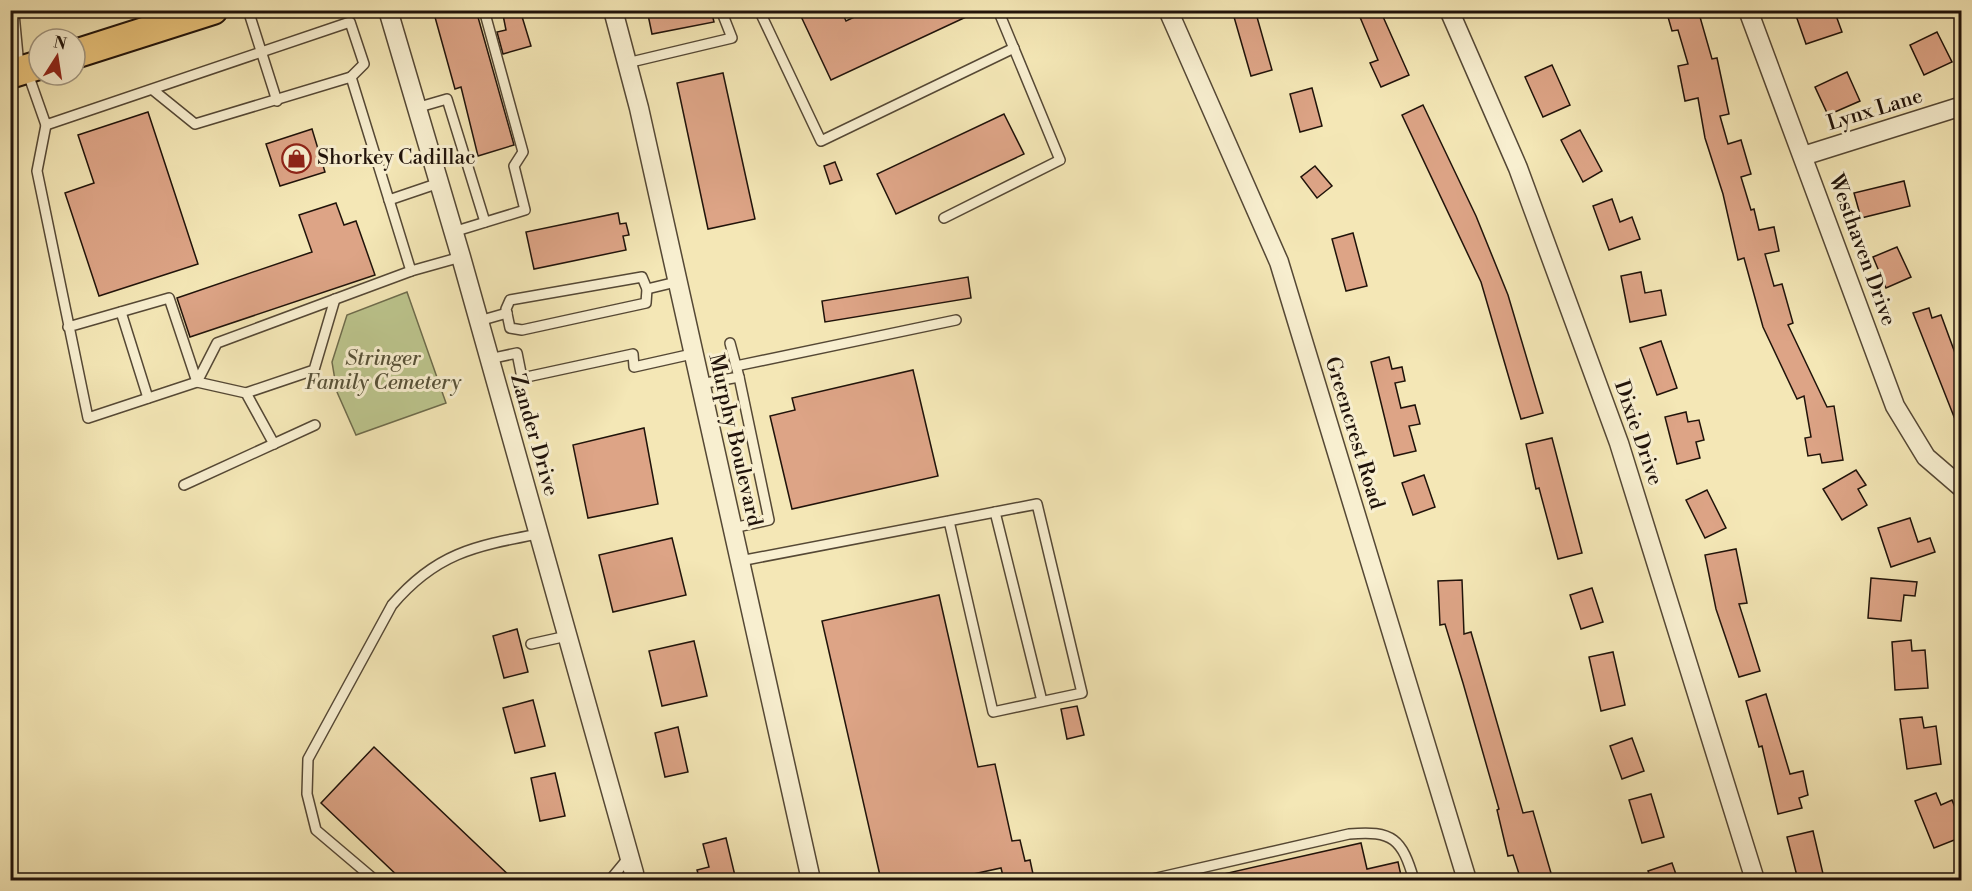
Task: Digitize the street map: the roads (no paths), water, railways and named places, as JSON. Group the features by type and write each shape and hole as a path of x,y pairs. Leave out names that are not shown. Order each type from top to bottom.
{"main road":[{"path":"87,50 213,10"}],"street":[{"name":"Zander Drive","path":"388,10 461,256 631,865"},
{"name":"Murphy Boulevard","path":"613,10 733,528 811,880"},
{"name":"Greencrest Road","path":"1168,10 1279,262 1467,880"},
{"name":"Dixie Drive","path":"1449,10 1518,168 1619,443 1755,880"},
{"name":"Westhaven Drive","path":"1748,10 1894,406 1926,457 1962,488"},
{"path":"10,20 23,70"},
{"name":"Lynx Lane","path":"1803,156 1962,106"}],"lane":[{"path":"248,10 277,101"},
{"path":"453,232 525,210 514,166 523,152 484,10"},
{"path":"627,63 732,38 722,10"},
{"path":"759,10 821,141 1014,48"},
{"path":"944,218 1060,160 998,10"},
{"path":"46,125 350,22 364,64 351,77 195,124 153,90"},
{"path":"23,70 46,125 37,171 88,418 197,382 246,393 314,370 335,300"},
{"path":"351,77 411,271"},
{"path":"416,108 447,99 485,222"},
{"path":"389,200 439,183"},
{"path":"197,382 217,343 411,271 461,256"},
{"path":"642,277 647,289 646,303 522,330 512,330 507,313 506,304 510,300 642,277"},
{"path":"647,289 676,282"},
{"path":"68,327 169,298 197,382"},
{"path":"121,312 148,398"},
{"path":"479,321 507,313"},
{"path":"736,366 956,320"},
{"path":"730,343 769,520 733,528"},
{"path":"489,359 517,353 522,378 633,354 634,367 692,354"},
{"path":"700,384 739,377"},
{"path":"246,393 274,444"},
{"path":"184,485 315,425"},
{"path":"740,561 1037,504 1082,693 993,712 949,521"},
{"path":"995,512 1042,701"},
{"path":"375,880 316,830 307,794 308,759 392,605 408,586 431,568 463,550 538,534"},
{"path":"531,644 567,636"},
{"path":"1148,880 1349,834 1367,833 1385,836 1396,841 1406,854 1414,880"},
{"path":"610,880 631,865"}],"place":[{"name":"Shorkey Cadillac","path":"296,158"}],"park label":[{"name":"Stringer Family Cemetery","path":"383,371"}]}
